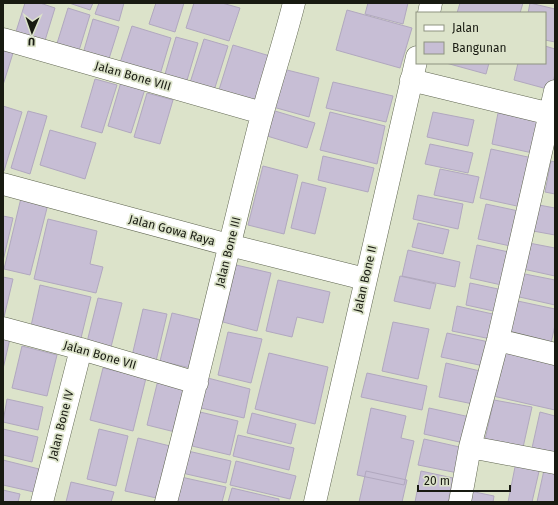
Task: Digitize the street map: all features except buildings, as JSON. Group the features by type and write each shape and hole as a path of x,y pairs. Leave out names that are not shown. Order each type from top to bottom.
{"street":[{"name":"Jalan Bone III","path":"166,502 197,383 262,113 294,3"},
{"name":"Jalan Bone VIII","path":"3,39 262,113"},
{"name":"Jalan Bone II","path":"315,502 416,61"},
{"path":"411,80 552,115"},
{"path":"460,502 470,447 498,340 552,115 555,91"},
{"name":"Jalan Gowa Raya","path":"3,184 229,245 365,279"},
{"name":"Jalan Bone VII","path":"3,328 197,383"},
{"path":"498,340 555,354"},
{"name":"Jalan Bone IV","path":"42,502 81,349"},
{"path":"470,447 555,463"}]}
